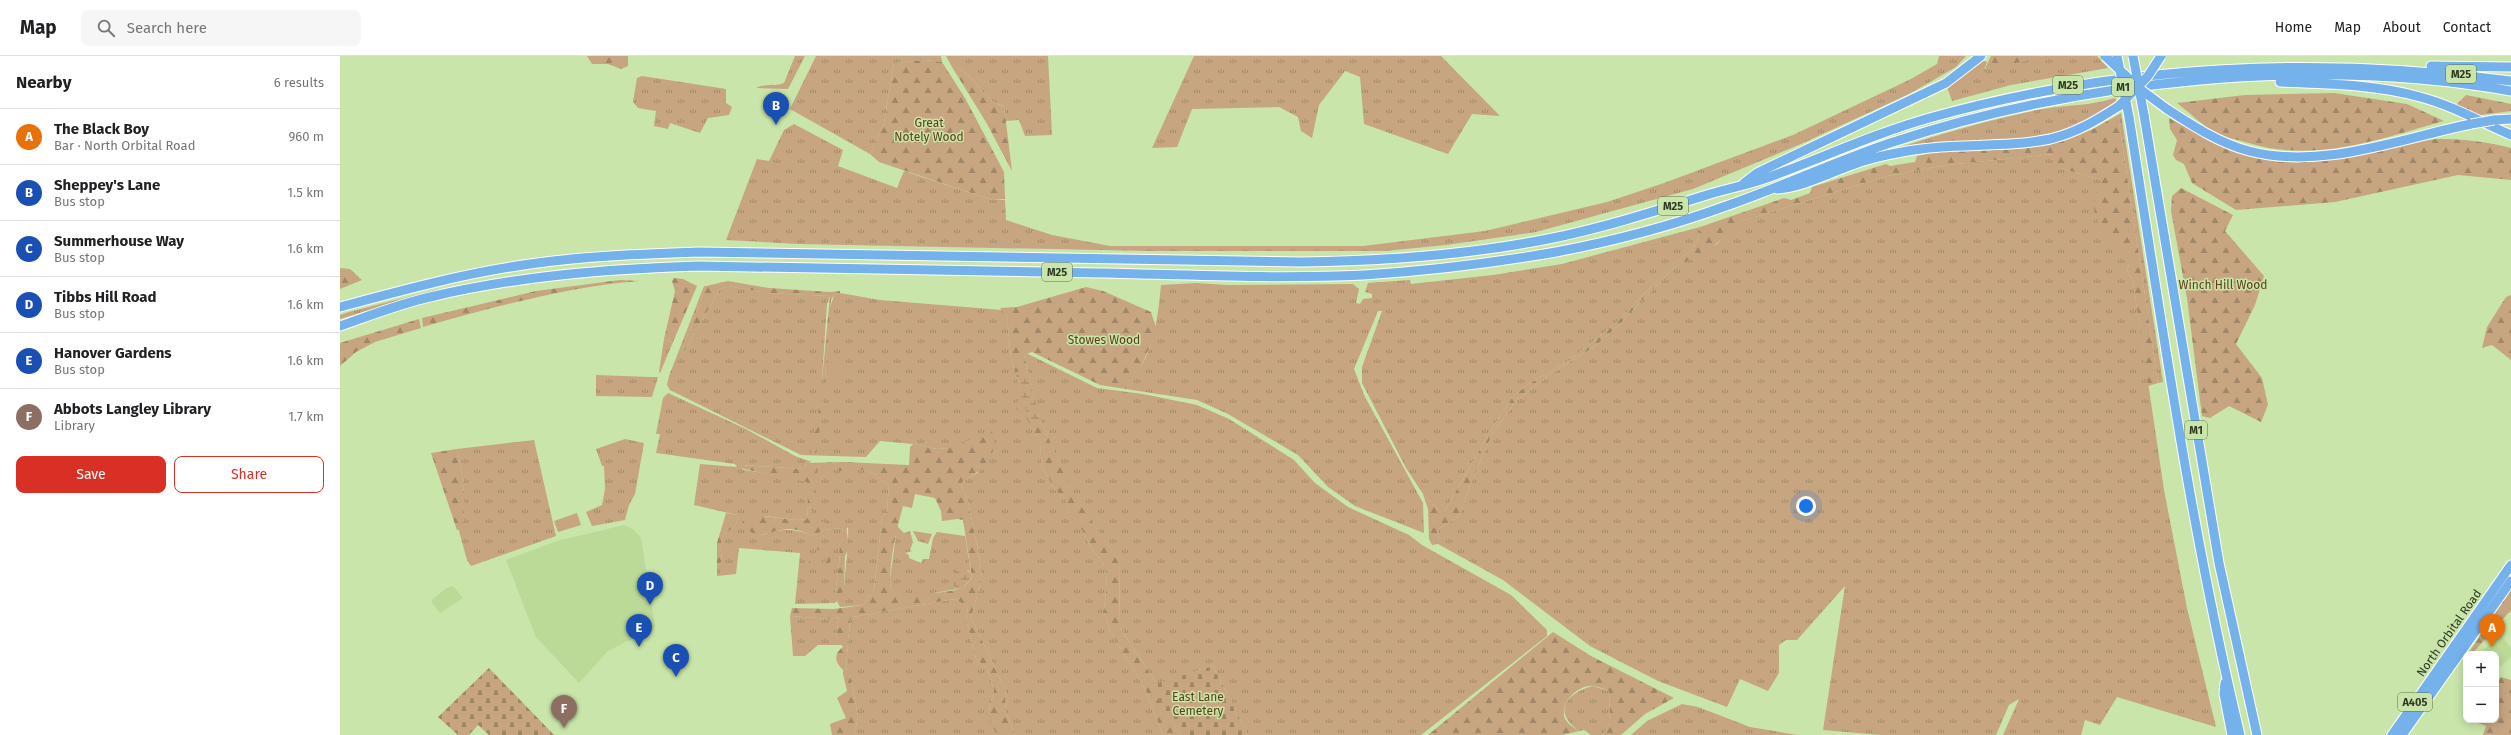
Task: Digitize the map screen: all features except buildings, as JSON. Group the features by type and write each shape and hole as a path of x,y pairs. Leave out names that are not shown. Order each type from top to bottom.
{"highway":[{"path":"1741,185 1757,173 1946,83 1981,56"},
{"path":"2105,56 2140,89 2167,110 2198,129 2232,145 2264,154 2293,157 2349,152 2471,124 2511,119"},
{"name":"M1","path":"2117,56 2129,118 2190,502 2226,676 2240,735"},
{"name":"M1","path":"2133,56 2219,564 2257,735"},
{"path":"1771,190 1790,188 1854,164 1901,152 1945,146 2018,144 2052,139 2087,126 2119,106 2148,76 2161,56"},
{"name":"M25","path":"340,307 426,283 469,274 529,264 602,256 699,252 1301,262 1370,261 1426,257 1548,239 1632,219 1760,180 1875,136 1931,117 2048,88 2214,66 2346,64 2410,68 2511,81"},
{"name":"M25","path":"2410,68 2448,65 2511,67"},
{"name":"M25","path":"340,326 428,297 532,278 618,269 698,266 1308,276 1428,270 1488,263 1614,240 1723,208 1889,143 1996,112 2119,89 2247,77 2332,75 2415,78 2511,91"},
{"name":"M25","path":"2247,77 2278,82 2376,88 2403,93 2438,103 2511,135"},
{"name":"North Orbital Road","path":"2392,735 2511,565"},
{"name":"North Orbital Road","path":"2402,735 2511,581"},
{"name":"M1","path":"2226,676 2224,694 2232,735"}],"shaded area":[{"path":"624,525 634,530 641,538 655,626 654,628 608,651 579,683 536,637 506,560 557,541"},
{"path":"453,586 463,598 440,613 432,603 432,600 445,589"},
{"path":"2500,635 2511,648 2511,657 2501,666 2499,665 2499,651 2482,651"}],"green space":[{"path":"587,56 628,56 628,66 621,69 608,64 592,64"},
{"path":"795,56 805,56 788,89 756,88 784,83"},
{"path":"816,56 941,56 942,62 925,60 894,63 884,123 870,154 790,109"},
{"path":"946,56 1048,56 1052,135 1025,136 1019,120 1006,121 1004,106 996,104 984,94 968,75 961,70 952,67"},
{"path":"1194,56 1441,56 1500,116 1472,114 1448,154 1364,124 1360,77 1345,71 1319,105 1312,138 1301,131 1298,117 1279,107 1192,109 1177,147 1152,148"},
{"path":"1939,56 1966,56 1956,67 1909,94 1801,144 1693,189 1536,232 1446,245 1385,251 1148,251 799,244 726,240 757,159 769,161 784,130 794,124 843,150 838,166 897,188 904,171 992,200 1005,200 1006,220 1052,235 1110,246 1363,246 1485,231 1607,202 1664,183 1793,135 1911,79 1937,64"},
{"path":"1991,56 2044,56 1984,71"},
{"path":"2044,56 2097,56 2108,68 2011,85 1952,101 1947,87 1982,60 1987,62 1984,70"},
{"name":"Great Notely Wood","path":"925,60 942,62 965,98 1004,172 1005,199 992,200 879,162 870,154 884,123 894,63"},
{"path":"952,67 961,70 968,75 984,94 996,104 1004,106 1012,171 986,122"},
{"path":"642,76 726,89 726,103 732,107 729,115 708,118 700,133 670,123 668,129 654,126 656,111 638,108 633,102 637,78"},
{"path":"2334,93 2407,104 2444,121 2369,142 2345,147 2296,151 2271,148 2221,135 2197,120 2177,103 2245,95"},
{"path":"2466,95 2511,104 2511,111 2474,116 2456,105"},
{"path":"2115,98 2117,102 2097,115 2075,125 2053,132 2007,140 1936,143 1898,148 1952,131 2024,113 2042,109 2097,103"},
{"path":"2121,113 2163,382 2158,383 2118,115"},
{"path":"2118,115 2158,383 2148,386 2133,281 2127,270 2130,261 2102,229 2095,214 2094,200 2101,180 2060,168 2056,164 2053,154 1947,165 1887,176 1742,221 1708,251 1674,267 1619,325 1594,347 1549,375 1517,400 1493,432 1469,488 1459,516 1439,529 1438,544 1432,545 1429,539 1428,509 1423,494 1441,512 1444,512 1491,430 1512,398 1527,385 1570,360 1616,323 1672,265 1691,250 1697,242 1700,227 1784,198 1791,200 1810,193 1812,187 1886,164 1890,166 1915,162 1917,156 1936,152 2017,149 2053,144 2093,129"},
{"path":"2169,118 2225,147 2255,157 2286,162 2304,162 2340,158 2409,143 2437,139 2492,144 2511,148 2511,180 2458,175 2335,202 2236,210 2192,183 2184,164 2176,160 2173,155 2177,140 2170,129"},
{"path":"2053,154 2060,168 2101,180 2099,223 2130,261 2127,270 2133,281 2164,490 2187,608 2216,727 2117,697 2100,725 2085,720 2081,735 2003,735 2019,699 2009,705 1996,735 1880,735 1823,730 1845,586 1797,640 1786,640 1779,645 1779,673 1768,691 1740,679 1727,707 1658,681 1590,646 1503,580 1438,544 1439,529 1459,516 1469,488 1493,432 1517,400 1549,375 1594,347 1619,325 1674,267 1717,244 1731,228 1742,221 1887,176 1947,165"},
{"name":"Winch Hill Wood","path":"2181,188 2233,215 2225,231 2264,276 2255,305 2236,344 2262,378 2268,405 2261,422 2229,406 2210,418 2202,416 2187,298 2171,211 2172,196"},
{"path":"1700,227 1697,242 1691,250 1672,265 1616,323 1570,360 1527,385 1512,398 1491,430 1444,512 1441,512 1423,494 1406,468 1362,383 1362,367 1382,311 1378,311 1354,369 1364,395 1423,503 1424,533 1355,506 1328,487 1298,455 1228,414 1197,400 1126,389 1135,377 1148,352 1158,314 1161,285 1196,283 1227,285 1353,284 1359,289 1356,303 1360,304 1363,299 1372,298 1372,294 1365,292 1368,283 1410,280 1411,284 1493,275 1562,264"},
{"path":"340,268 350,269 362,280 340,289"},
{"path":"674,278 683,279 697,286 673,342 664,339 675,291 672,281"},
{"path":"620,280 639,281 557,293 503,305 423,327 422,318 536,291"},
{"path":"728,281 769,288 830,292 840,291 840,293 834,295 831,300 825,379 822,380 830,296 767,293 728,286 720,289 684,352 682,350 706,286"},
{"path":"704,286 706,286 682,350 684,352 720,289 728,286 767,293 830,296 827,304 822,379 825,379 830,308 834,295 840,293 880,300 1002,310 1007,317 1011,359 1020,390 1020,399 1040,445 1042,467 1056,491 1065,499 1072,518 1082,530 1091,548 1103,563 1107,575 1104,613 1111,632 1145,689 1163,735 1015,735 1005,710 1006,692 971,617 982,578 968,501 961,487 962,482 979,472 948,448 937,449 913,444 880,441 866,457 801,455 670,390 667,385 669,376"},
{"name":"Stowes Wood","path":"1086,287 1103,291 1151,312 1157,330 1138,374 1126,389 1100,385 1032,352 1024,355 1040,419 1075,497 1119,561 1120,628 1157,684 1152,686 1180,735 1163,735 1145,689 1111,632 1104,613 1107,575 1103,563 1091,548 1082,530 1072,519 1065,499 1056,491 1042,467 1040,445 1024,413 1019,412 1016,408 1020,390 1011,359 1007,317 1000,308 1017,307"},
{"path":"443,288 340,319 340,315 349,312"},
{"path":"2511,295 2511,360 2492,345 2482,348 2487,327 2506,297"},
{"path":"419,319 421,328 375,342 356,352 340,366 340,343"},
{"path":"664,339 673,342 660,373 659,372"},
{"path":"1026,353 1097,388 1143,394 1197,405 1229,419 1294,460 1315,483 1348,507 1409,535 1422,545 1511,595 1547,630 1547,636 1421,735 1248,735 1213,666 1157,684 1120,628 1119,561 1075,498 1040,419 1024,355"},
{"path":"828,358 845,361 842,390 826,387"},
{"path":"1028,371 1040,419 1029,422 1015,372"},
{"path":"596,375 658,377 652,397 596,396"},
{"path":"668,393 746,429 795,456 812,462 806,463 805,469 741,465 740,468 744,470 796,478 807,482 816,476 817,468 823,466 849,471 860,469 873,473 889,486 887,511 882,518 874,590 863,605 840,607 837,601 835,603 795,604 800,553 739,548 736,574 717,576 717,566 722,561 721,541 724,535 736,525 737,515 694,505 700,464 737,467 735,464 656,453 660,434 656,434 663,398","holes":["808,507 811,508 811,521 848,528 844,589 835,595 840,555 839,545 843,539 843,531 841,528 824,530 814,535 800,531 788,530 776,531 762,535 765,516 797,520 807,519"]},
{"path":"824,400 816,454 814,455 811,454 820,402"},
{"path":"992,431 994,448 988,462 976,473 962,482 961,487 968,501 982,578 971,617 1006,692 1005,710 1015,735 997,735 990,721 989,711 994,690 987,669 976,659 966,619 968,607 955,599 853,617 850,620 846,668 843,670 838,664 836,658 843,647 836,637 839,617 830,619 790,616 792,608 834,609 863,605 874,590 882,518 887,511 889,486 873,473 860,469 849,472 818,467 811,504 808,503 807,482 739,468 741,465 805,469 806,463 843,462 909,465 910,447 913,444 937,449 948,448","holes":["915,494 935,498 941,511 942,521 957,519 963,520 972,578 963,587 949,591 916,593 891,591 890,581 895,537 903,506 912,508"]},
{"path":"625,439 644,443 635,494 629,505 625,520 592,526 586,512 602,505 605,489 604,466 602,466 596,449"},
{"path":"534,440 556,536 471,566 467,560 459,531 464,513 464,491 457,449"},
{"path":"457,449 464,490 463,522 460,530 457,530 431,453"},
{"path":"808,507 811,508 811,521 846,524 849,549 845,556 844,589 837,601 835,595 840,555 839,545 843,539 843,531 841,528 824,530 814,535 789,529 758,534 748,530 742,524 744,514 797,520 807,519"},
{"path":"577,513 581,525 558,532 554,521"},
{"path":"726,513 737,515 737,522 736,525 722,538 722,561 717,566 717,543"},
{"path":"897,526 904,533 910,531 913,542 910,550 912,551 905,553 909,555 909,558 921,563 923,559 929,559 933,538 937,532 965,536 971,573 968,570 952,585 958,589 916,595 891,591 890,580"},
{"path":"913,531 932,534 928,544 918,541"},
{"path":"815,546 828,547 832,551 830,563 826,567 809,563 809,557 823,563 825,561 825,552 816,549"},
{"path":"963,568 971,573 972,578 962,588 958,589 952,585 950,577 957,569"},
{"path":"2511,589 2511,610 2475,651 2470,651"},
{"path":"955,599 968,607 966,619 976,659 987,669 994,690 989,711 997,735 854,735 858,717 850,674 843,674 843,670 846,668 850,620 853,617"},
{"path":"790,616 830,619 839,617 836,637 843,645 818,645 805,656 793,656"},
{"path":"1553,632 1591,656 1674,698 1645,714 1621,735 1603,735 1610,723 1609,691 1594,686 1588,686 1576,691 1564,707 1565,719 1579,731 1563,735 1428,735"},
{"name":"East Lane Cemetery","path":"1213,666 1248,735 1180,735 1151,685"},
{"path":"489,668 554,735 489,735 478,725 469,735 458,735 438,717"},
{"path":"843,674 850,674 858,717 854,735 832,735 830,724 846,718 837,698 847,691"},
{"path":"2501,677 2511,680 2511,735 2483,735 2486,726 2478,723 2499,723 2499,680"},
{"path":"1593,686 1609,691 1610,723 1603,735 1591,735 1584,730 1579,731 1566,717 1564,710 1570,698 1576,693"},
{"path":"1682,704 1698,707 1750,727 1797,735 1631,735 1647,721"}],"place":[{"name":"Sheppey's Lane","path":"776,125"},
{"name":"Tibbs Hill Road","path":"650,605"},
{"name":"Hanover Gardens","path":"639,647"},
{"name":"The Black Boy","path":"2492,647"},
{"name":"Summerhouse Way","path":"676,677"},
{"name":"Abbots Langley Library","path":"564,728"}]}
